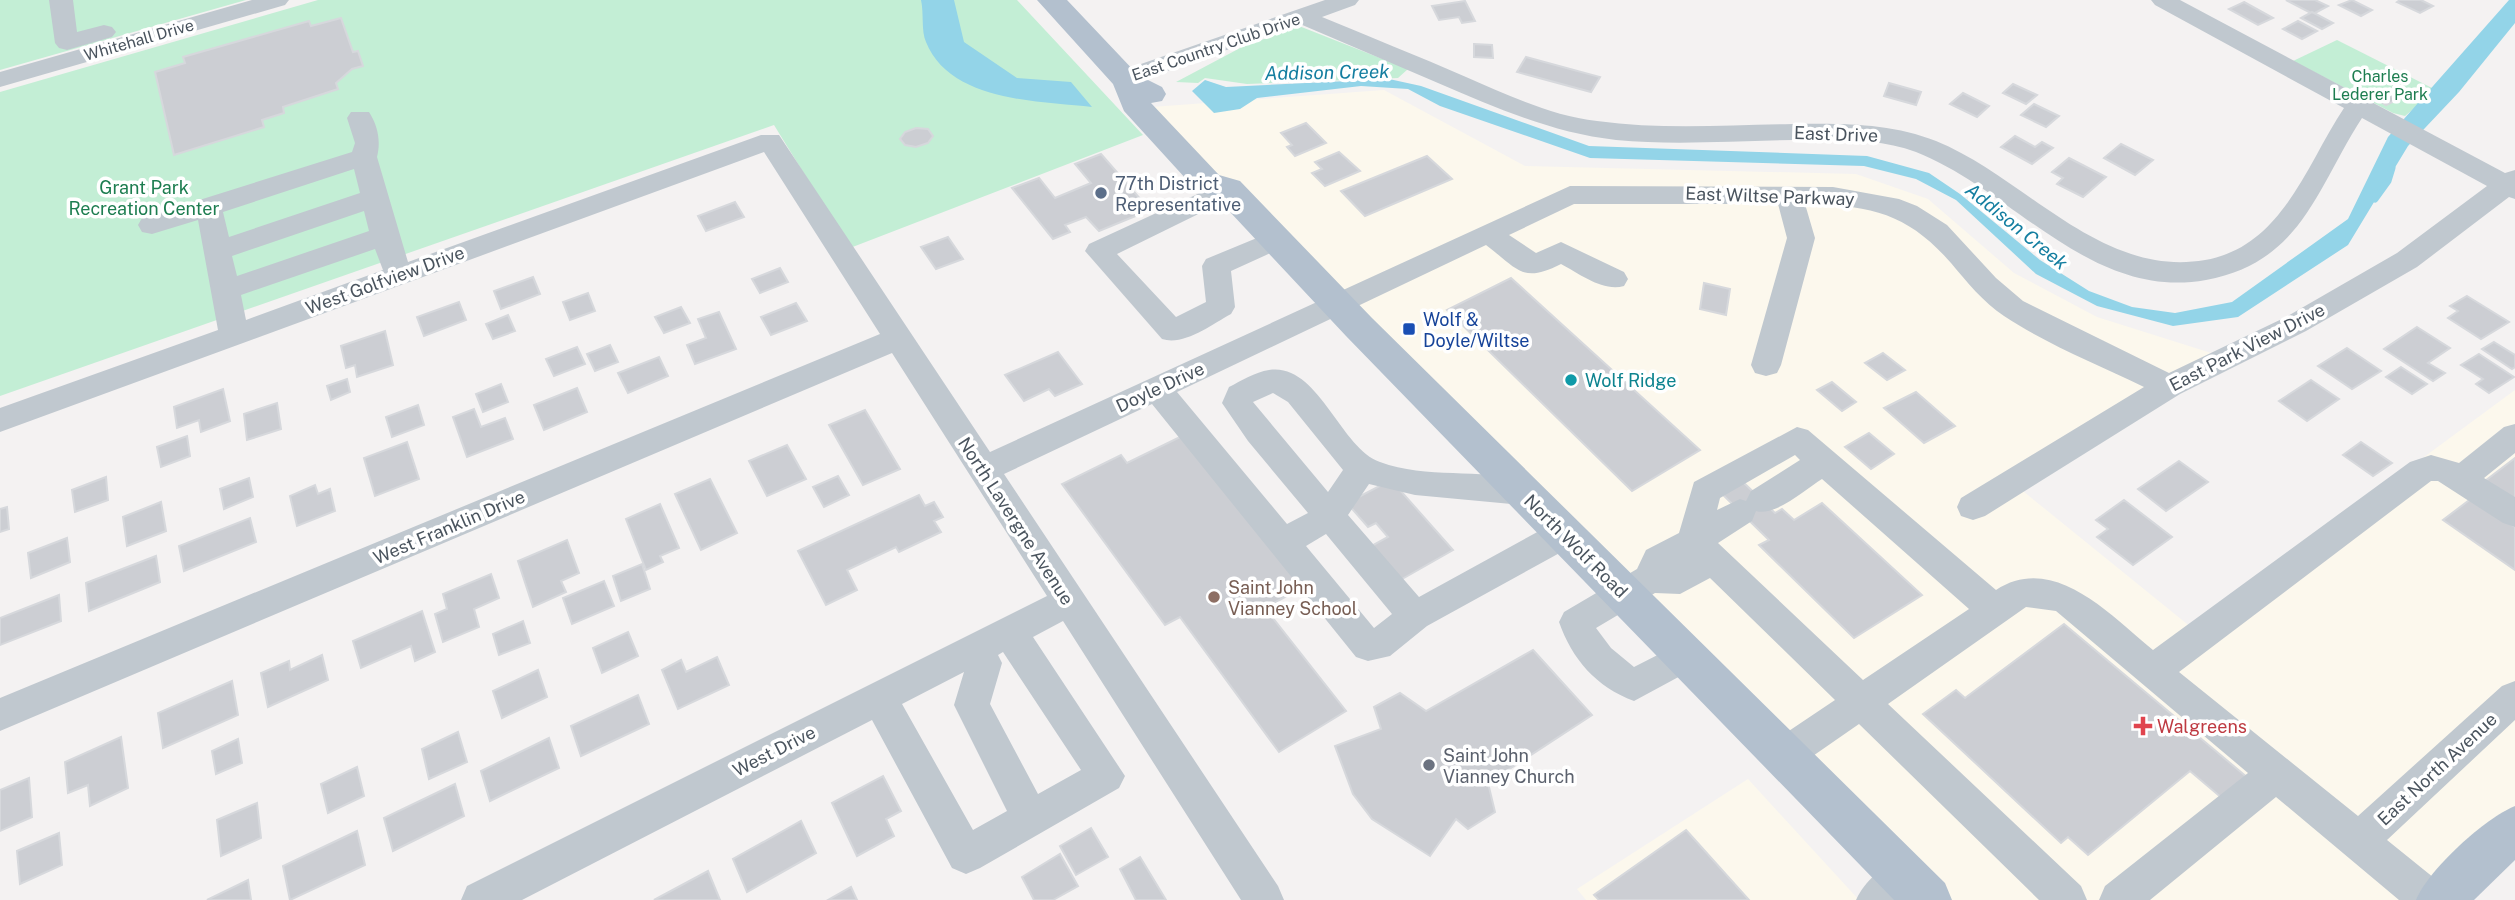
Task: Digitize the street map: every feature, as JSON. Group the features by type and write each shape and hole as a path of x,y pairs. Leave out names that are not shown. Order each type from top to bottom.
{"main road":[{"name":"North Wolf Road","path":"1051,0 1126,80 1135,104 1208,183 1228,189 1337,305 1564,534 1636,586 1685,656 1784,755 1903,892"},
{"path":"2440,900 2515,828"}],"street":[{"path":"61,0 67,43 213,0"},
{"name":"Whitehall Drive","path":"0,80 278,0"},
{"name":"East Country Club Drive","path":"1126,80 1347,0"},
{"path":"2163,0 2434,147 2512,185"},
{"name":"East Drive","path":"1302,17 1534,114 1592,129 1641,133 1856,132 1913,142 1966,167 2091,248 2115,259 2161,271 2203,271 2226,265 2267,243 2289,224 2305,202 2346,121 2358,105"},
{"path":"360,118 368,143 364,157 374,198 384,236 399,275"},
{"name":"West Golfview Drive","path":"0,420 770,141"},
{"name":"North Lavergne Avenue","path":"770,141 1264,900"},
{"path":"152,225 364,157"},
{"name":"East Park View Drive","path":"1973,507 2169,386 2297,324 2397,266 2512,185"},
{"path":"1228,189 1100,251 1172,332 1221,307 1216,266 1276,240"},
{"name":"East Wiltse Parkway","path":"1337,305 1570,195 1630,192 1858,198 1906,212 1945,239 1977,276 2013,307 2169,386"},
{"path":"1766,365 1801,238 1790,195"},
{"path":"217,251 374,198"},
{"path":"209,207 234,335"},
{"path":"1489,233 1534,267 1560,252 1614,279"},
{"path":"225,289 384,236"},
{"name":"Doyle Drive","path":"984,469 1337,305"},
{"name":"West Franklin Drive","path":"0,715 898,339"},
{"path":"1415,616 1258,433 1237,403 1240,395 1270,381 1299,394 1362,468 1397,477 1473,489 1522,492"},
{"path":"1157,388 1285,541 1368,646 1378,645 1415,616 1564,534"},
{"path":"2462,478 2515,436"},
{"path":"1994,609 1797,439 1705,491 1704,550 2067,900"},
{"path":"1685,656 1634,685 1617,677 1580,638 1576,622 1636,586 1681,580 1704,550 1751,506 1823,461"},
{"path":"1285,541 1330,516 1362,468"},
{"path":"2153,671 2421,471 2431,468 2444,469 2515,514"},
{"path":"1784,755 2021,592 2064,598 2430,900"},
{"name":"West Drive","path":"481,900 1068,602"},
{"path":"879,698 966,855 1106,776 1009,631"},
{"path":"975,649 984,663 972,705 1031,818"},
{"name":"East North Avenue","path":"2359,841 2515,697"},
{"path":"2119,900 2277,773"}],"shaded area":[{"path":"1384,90 1525,166 1856,174 1928,199 2014,273 2097,317 2227,358 2013,483 2192,628 2515,390 2515,828 2440,900 1918,900 1151,107"},
{"path":"1748,779 1859,900 1586,900 1577,889"}],"green space":[{"path":"0,0 246,0 0,70"},
{"name":"Grant Park Recreation Center","path":"318,0 1017,0 1143,135 850,248 774,125 0,396 0,92"},
{"path":"1299,26 1408,69 1398,78 1247,84 1205,78 1198,83 1176,82 1242,47"},
{"name":"Charles Lederer Park","path":"2337,40 2436,90 2405,116 2393,113 2293,61"}],"water":[{"path":"921,0 954,0 964,42 1017,78 1071,82 1092,107 998,95 955,77 938,62 926,42"},
{"path":"2509,0 2515,0 2515,23 2459,92 2408,146 2348,245 2238,317 2173,326 2097,306 2036,274 1956,200 1916,179 1864,166 1590,158 1440,106 1408,89 1361,86 1257,98 1240,109 1214,113 1192,91 1205,80 1226,87 1389,79 1421,86 1589,146 1867,156 1929,173 1960,194 2040,260 2089,291 2132,307 2175,313 2232,302 2348,219 2388,137"}],"building":[{"path":"2286,0 2315,0 2328,6 2313,14"},
{"path":"2352,0 2372,10 2361,16 2339,5"},
{"path":"2421,0 2433,6 2420,13 2397,2"},
{"path":"1465,1 1475,21 1462,23 1459,17 1439,20 1432,6"},
{"path":"2244,2 2273,18 2258,25 2229,9"},
{"path":"2312,12 2333,23 2322,29 2301,18"},
{"name":"Grant Park Recreation Center","path":"341,18 353,52 358,51 363,66 352,69 336,83 338,89 283,107 284,113 262,120 264,127 174,155 155,72 185,63 183,57 309,21 311,26"},
{"path":"2298,21 2317,31 2302,39 2283,29"},
{"path":"1474,44 1492,45 1493,58 1474,57"},
{"path":"1526,57 1600,77 1591,92 1517,72"},
{"path":"1889,83 1921,92 1916,105 1884,96"},
{"path":"2013,84 2037,95 2026,104 2003,93"},
{"path":"2382,91 2397,100 2386,105 2370,95"},
{"path":"1963,93 1989,106 1977,117 1950,104"},
{"path":"2034,104 2059,116 2046,127 2021,115"},
{"path":"1306,123 1326,143 1295,156 1287,147 1292,145 1281,133"},
{"path":"916,128 928,129 933,136 928,143 916,147 905,145 900,139 905,132"},
{"path":"2015,136 2035,147 2042,142 2053,148 2032,164 2001,147"},
{"path":"2121,144 2153,160 2135,175 2104,158"},
{"path":"1339,152 1360,171 1325,186 1312,173 1322,169 1315,162"},
{"name":"77th District Representative","path":"1101,154 1150,210 1099,231 1086,217 1065,225 1070,232 1053,239 1012,188 1039,178 1055,198 1091,183 1075,164"},
{"path":"1427,156 1452,179 1365,216 1341,191"},
{"path":"2069,158 2106,177 2083,197 2057,184 2063,178 2052,172"},
{"path":"735,202 744,217 706,231 698,216"},
{"path":"948,237 963,259 936,269 921,247"},
{"path":"780,268 788,282 760,293 752,279"},
{"path":"533,277 540,294 501,309 494,291"},
{"name":"Wolf Ridge","path":"1511,278 1700,450 1632,491 1447,310"},
{"path":"1704,283 1730,289 1726,315 1700,309"},
{"path":"588,293 595,311 570,320 563,302"},
{"path":"2467,296 2509,322 2481,339 2448,318 2458,311 2450,306"},
{"path":"459,302 466,320 424,336 417,317"},
{"path":"796,303 807,321 771,335 761,317"},
{"path":"681,307 690,323 664,333 655,317"},
{"path":"719,312 736,349 695,364 687,345 706,338 698,319"},
{"path":"508,315 515,331 493,339 486,324"},
{"path":"2417,327 2450,348 2428,363 2445,373 2433,381 2384,349"},
{"path":"385,331 393,365 357,377 355,365 346,368 341,346"},
{"path":"2494,342 2515,355 2515,367 2512,369 2482,349"},
{"path":"610,345 618,362 595,371 587,354"},
{"path":"577,347 585,364 554,376 546,359"},
{"path":"2347,348 2381,371 2352,389 2318,366"},
{"path":"1058,352 1082,384 1055,396 1049,389 1024,401 1005,375"},
{"path":"1883,353 1905,370 1887,380 1865,363"},
{"path":"2479,354 2514,377 2489,393 2476,384 2483,379 2461,365"},
{"path":"659,357 668,376 628,393 618,373"},
{"path":"2401,367 2427,384 2412,394 2386,377"},
{"path":"347,379 350,392 331,400 327,386"},
{"path":"2311,380 2339,399 2307,421 2279,401"},
{"path":"1832,382 1856,402 1842,411 1817,390"},
{"path":"501,384 508,402 483,412 476,394"},
{"path":"577,388 587,412 544,430 534,405"},
{"path":"223,389 230,421 201,432 199,420 177,428 174,407"},
{"path":"1916,392 1955,426 1924,443 1884,408"},
{"path":"277,403 281,429 247,440 244,414"},
{"path":"418,405 424,425 392,437 386,417"},
{"path":"474,409 481,427 505,418 513,439 467,457 453,417"},
{"path":"865,410 900,469 863,485 829,425"},
{"path":"1869,433 1894,454 1871,469 1845,447"},
{"path":"187,436 190,456 161,467 157,447"},
{"name":"Saint John Vianney School","path":"1182,436 1305,586 1265,608 1346,711 1279,752 1180,617 1165,625 1062,484 1121,455 1127,463"},
{"path":"407,442 419,479 375,496 364,458"},
{"path":"2361,442 2392,463 2373,476 2343,455"},
{"path":"787,445 806,479 767,496 749,461"},
{"path":"2515,458 2515,501 2485,481"},
{"path":"2179,461 2208,482 2166,511 2138,489"},
{"path":"838,476 849,495 824,507 813,487"},
{"path":"106,477 108,500 75,512 72,490"},
{"path":"249,478 253,497 224,509 220,489"},
{"path":"710,479 737,533 701,550 675,494"},
{"path":"1391,480 1453,550 1395,583 1366,549 1388,537 1376,523 1368,527 1347,503"},
{"path":"1741,480 1775,513 1782,509 1794,520 1822,503 1922,595 1854,638 1759,545 1769,540 1720,492"},
{"path":"315,485 318,494 330,489 335,511 297,526 290,496"},
{"path":"919,495 925,506 934,502 943,517 934,521 941,532 899,552 896,547 847,570 857,590 826,605 798,551"},
{"path":"2472,498 2515,527 2515,570 2443,520"},
{"path":"2124,500 2172,537 2133,565 2097,537 2108,529 2096,520"},
{"path":"161,502 166,531 127,546 123,517"},
{"path":"660,504 679,548 660,556 663,562 646,570 626,519"},
{"path":"7,507 9,529 0,532 0,509"},
{"path":"250,518 256,542 184,571 179,546"},
{"path":"67,538 70,562 31,578 28,553"},
{"path":"567,540 579,573 561,581 566,592 533,607 518,561"},
{"path":"156,556 160,582 89,611 86,583"},
{"path":"642,564 650,589 621,601 613,576"},
{"path":"491,574 499,598 474,609 479,627 443,642 435,614 447,609 443,594"},
{"path":"604,581 614,606 572,624 563,598"},
{"path":"59,595 61,621 0,645 0,618"},
{"path":"422,611 435,652 415,661 411,646 361,668 353,641"},
{"path":"523,621 530,643 499,655 493,634"},
{"name":"Walgreens","path":"2064,624 2248,778 2223,799 2190,771 2088,855 2068,837 2061,843 1923,714 1956,690 1965,698"},
{"path":"628,632 638,656 602,673 593,648"},
{"name":"Saint John Vianney Church","path":"1533,650 1592,715 1488,783 1495,812 1468,829 1456,819 1430,856 1372,819 1353,794 1335,746 1381,729 1374,707 1400,693 1426,711"},
{"path":"322,655 328,680 268,707 261,673 289,661 290,670"},
{"path":"717,657 729,685 678,709 662,670 681,660 686,672"},
{"path":"538,670 547,697 502,718 493,691"},
{"path":"232,681 238,715 163,748 158,713"},
{"path":"638,695 649,724 581,756 571,726"},
{"path":"458,732 467,762 429,779 422,749"},
{"path":"121,737 128,788 90,806 88,785 68,793 65,762"},
{"path":"549,738 559,768 490,801 481,771"},
{"path":"238,739 242,763 216,774 212,751"},
{"path":"357,767 364,796 328,813 321,784"},
{"path":"883,776 901,811 886,819 894,836 857,856 832,803"},
{"path":"29,778 32,817 0,831 0,790"},
{"path":"455,784 464,816 393,851 384,818"},
{"path":"257,803 261,838 221,856 217,820"},
{"path":"801,821 816,853 747,892 733,859"},
{"path":"1091,828 1108,857 1076,875 1060,846"},
{"path":"1686,830 1749,900 1599,900 1594,895"},
{"path":"357,831 365,865 290,900 283,866"},
{"path":"59,833 62,865 20,884 17,851"},
{"path":"1060,854 1078,886 1053,900 1034,900 1022,877"},
{"path":"1140,857 1166,900 1136,900 1120,869"},
{"path":"708,871 720,900 654,900"},
{"path":"248,880 251,900 207,900"},
{"path":"851,887 857,900 828,900"}],"waterway":[{"name":"Addison Creek","path":"2375,199 2388,181 2392,168"}],"place":[{"name":"77th District Representative","path":"1101,193"},
{"name":"Wolf & Doyle/Wiltse","path":"1409,329"},
{"name":"Wolf Ridge","path":"1571,380"},
{"name":"Saint John Vianney School","path":"1214,597"},
{"name":"Walgreens","path":"2143,726"},
{"name":"Saint John Vianney Church","path":"1429,765"}]}
